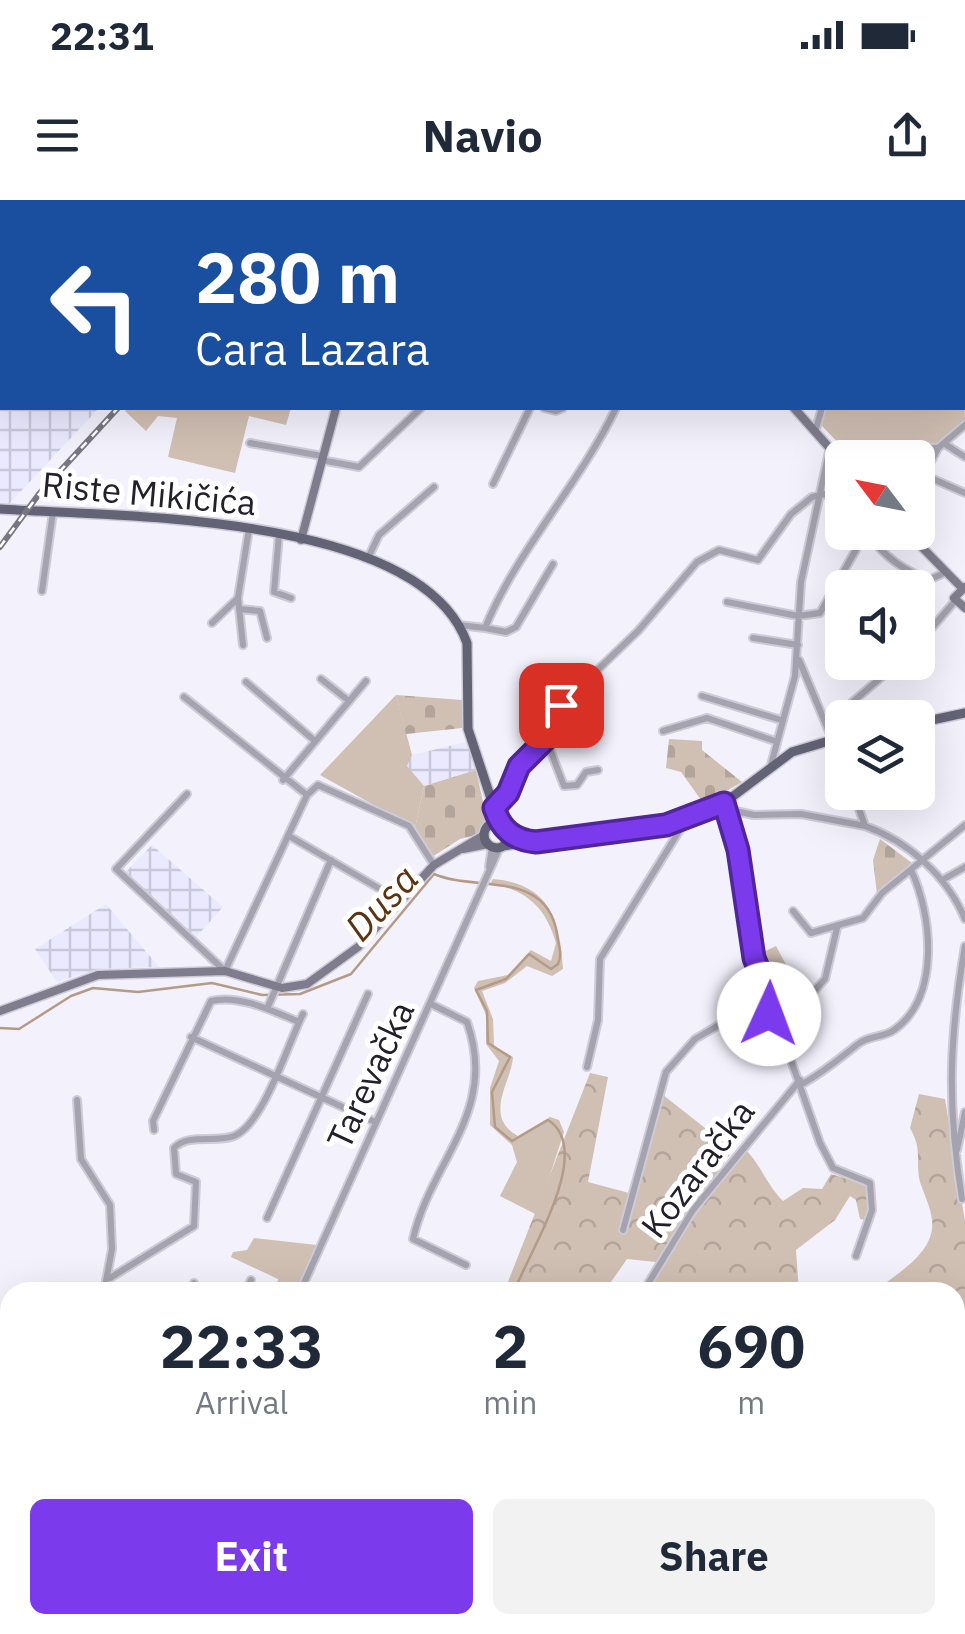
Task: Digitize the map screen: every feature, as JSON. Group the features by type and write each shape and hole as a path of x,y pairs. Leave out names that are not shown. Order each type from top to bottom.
{"main road":[{"path":"301,540 335,410"},
{"path":"796,410 825,442"},
{"name":"Riste Mikičića","path":"0,508 250,528 279,534 368,558 425,588 459,625"},
{"path":"923,550 959,592 964,608"},
{"path":"459,625 467,643 468,730 494,808 494,838"},
{"path":"935,720 965,713"},
{"path":"494,838 536,842 686,819 725,807 792,752 825,742"},
{"path":"487,785 494,838"},
{"path":"494,838 510,834"},
{"path":"0,1011 98,975 225,971 273,988 307,984 338,966 434,864 449,854 510,834 536,842"}],"street":[{"path":"250,444 359,466 419,410"},
{"path":"493,484 529,410"},
{"path":"484,628 500,590 520,567 615,410"},
{"path":"815,432 821,410"},
{"path":"935,457 965,425"},
{"path":"935,446 965,457"},
{"path":"771,766 798,659 798,616 825,470"},
{"path":"935,480 965,493"},
{"path":"368,558 380,535 434,487"},
{"path":"820,494 825,496"},
{"path":"494,808 508,793 519,766 546,739 561,705 638,631 697,562 719,550 758,560 791,514 820,494"},
{"path":"42,591 53,512"},
{"path":"242,645 238,598 250,528"},
{"path":"279,534 274,592 291,598"},
{"path":"726,602 798,616 820,614 858,550"},
{"path":"880,550 890,562 930,580 944,573"},
{"path":"459,625 506,632 516,627 552,564"},
{"path":"935,627 959,592"},
{"path":"212,624 238,598"},
{"path":"938,624 964,608"},
{"path":"239,609 260,611 267,638"},
{"path":"753,638 798,644"},
{"path":"798,659 825,720"},
{"path":"321,679 349,701"},
{"path":"855,700 878,680"},
{"path":"284,780 366,681"},
{"path":"246,682 316,741"},
{"path":"702,696 781,720"},
{"path":"184,697 307,795"},
{"path":"663,730 707,718 775,740"},
{"path":"546,739 564,786 577,785 586,772 598,770"},
{"path":"187,794 116,869 225,971 307,795 324,785 409,826 434,864"},
{"path":"856,1256 874,1193 870,1183 828,1162 754,958 725,807 764,816 801,814 865,826 944,879 965,919"},
{"path":"859,810 865,826"},
{"path":"588,1068 596,1031 600,959 686,819"},
{"path":"792,911 811,933 862,918 882,893 965,825"},
{"path":"289,836 399,900"},
{"name":"Tarevačka","path":"304,1282 484,883 494,838"},
{"path":"268,1006 332,860"},
{"path":"944,879 965,868"},
{"name":"Kozaračka","path":"649,1282 693,1210 801,1082 833,1067 860,1042 897,1028 920,992 926,968 926,909 911,870"},
{"path":"782,1027 826,979 836,928"},
{"path":"962,1200 949,1116 955,997 965,946"},
{"path":"266,1218 368,994"},
{"path":"154,1130 154,1120 210,1001 268,1006 299,1022"},
{"path":"431,1004 467,1022 474,1055 474,1097 413,1239 466,1264"},
{"path":"624,1230 662,1080 694,1038 754,1010 769,1014 782,1027"},
{"path":"110,1278 194,1226 196,1182 176,1174 174,1148 181,1141 228,1137 252,1123 303,1014"},
{"path":"192,1037 375,1122"},
{"path":"76,1100 82,1159 110,1205 108,1282"},
{"path":"956,1162 965,1112"}],"shaded area":[{"path":"0,410 97,410 9,504 0,504"},
{"path":"466,742 476,770 424,786 406,766 412,755"},
{"path":"152,845 223,907 196,937 125,873"},
{"path":"106,904 159,967 98,969 57,982 35,949"}],"green space":[{"path":"290,410 286,425 249,416 235,473 168,457 177,418 158,416 146,431 125,411"},
{"path":"824,410 965,410 965,420 938,444 935,440 836,440 822,426"},
{"path":"396,695 412,755 407,766 424,786 415,828 320,775"},
{"path":"396,695 462,700 462,728 406,734"},
{"path":"669,739 702,741 702,750 742,782 704,804 681,772 666,768"},
{"path":"476,770 487,820 480,834 460,839 432,857 415,828 424,786"},
{"path":"880,839 912,863 877,894 873,860"},
{"path":"493,879 528,888 539,897 555,920 559,935 563,969 552,976 527,966 505,983 482,991 493,1019 494,1046 513,1057 500,1109 507,1128 518,1136 550,1117 559,1120 564,1132 537,1215 500,1196 517,1162 512,1145 490,1125 490,1088 499,1061 486,1044 486,1015 474,988 478,981 508,975 531,950 551,961 556,943 547,920 533,902 514,890 490,884"},
{"path":"776,946 805,1000 786,1018 781,1016 757,955"},
{"path":"590,1073 608,1077 588,1182 629,1193 658,1091 733,1150 656,1262 627,1259 611,1282 508,1282"},
{"path":"919,1094 945,1099 965,1221 965,1282 886,1282 921,1253 932,1232 910,1128"},
{"path":"745,1149 783,1201 803,1188 822,1189 831,1174 867,1185 871,1194 866,1220 860,1219 856,1200 850,1196 835,1220 796,1250 798,1282 652,1282 676,1241"},
{"path":"254,1238 317,1245 300,1282 278,1282 231,1257 233,1252 247,1250"}],"waterway":[{"name":"Dusa","path":"0,1028 19,1029 71,996 93,988 138,992 212,983 262,995 300,994 351,974 434,874 524,891 551,913 557,934 558,964 551,969 529,954 506,979 476,990 487,1011 488,1043 510,1057 492,1092 495,1127 512,1141 548,1120 561,1134 565,1154 554,1203 519,1282"}],"railway":[{"path":"0,547 39,494 116,410"}],"route":[{"path":"561,705 546,739 519,766 508,793 494,808 499,823 506,826 514,839 536,842 666,825 724,803 738,850 754,958 782,1027 769,1014"}]}
